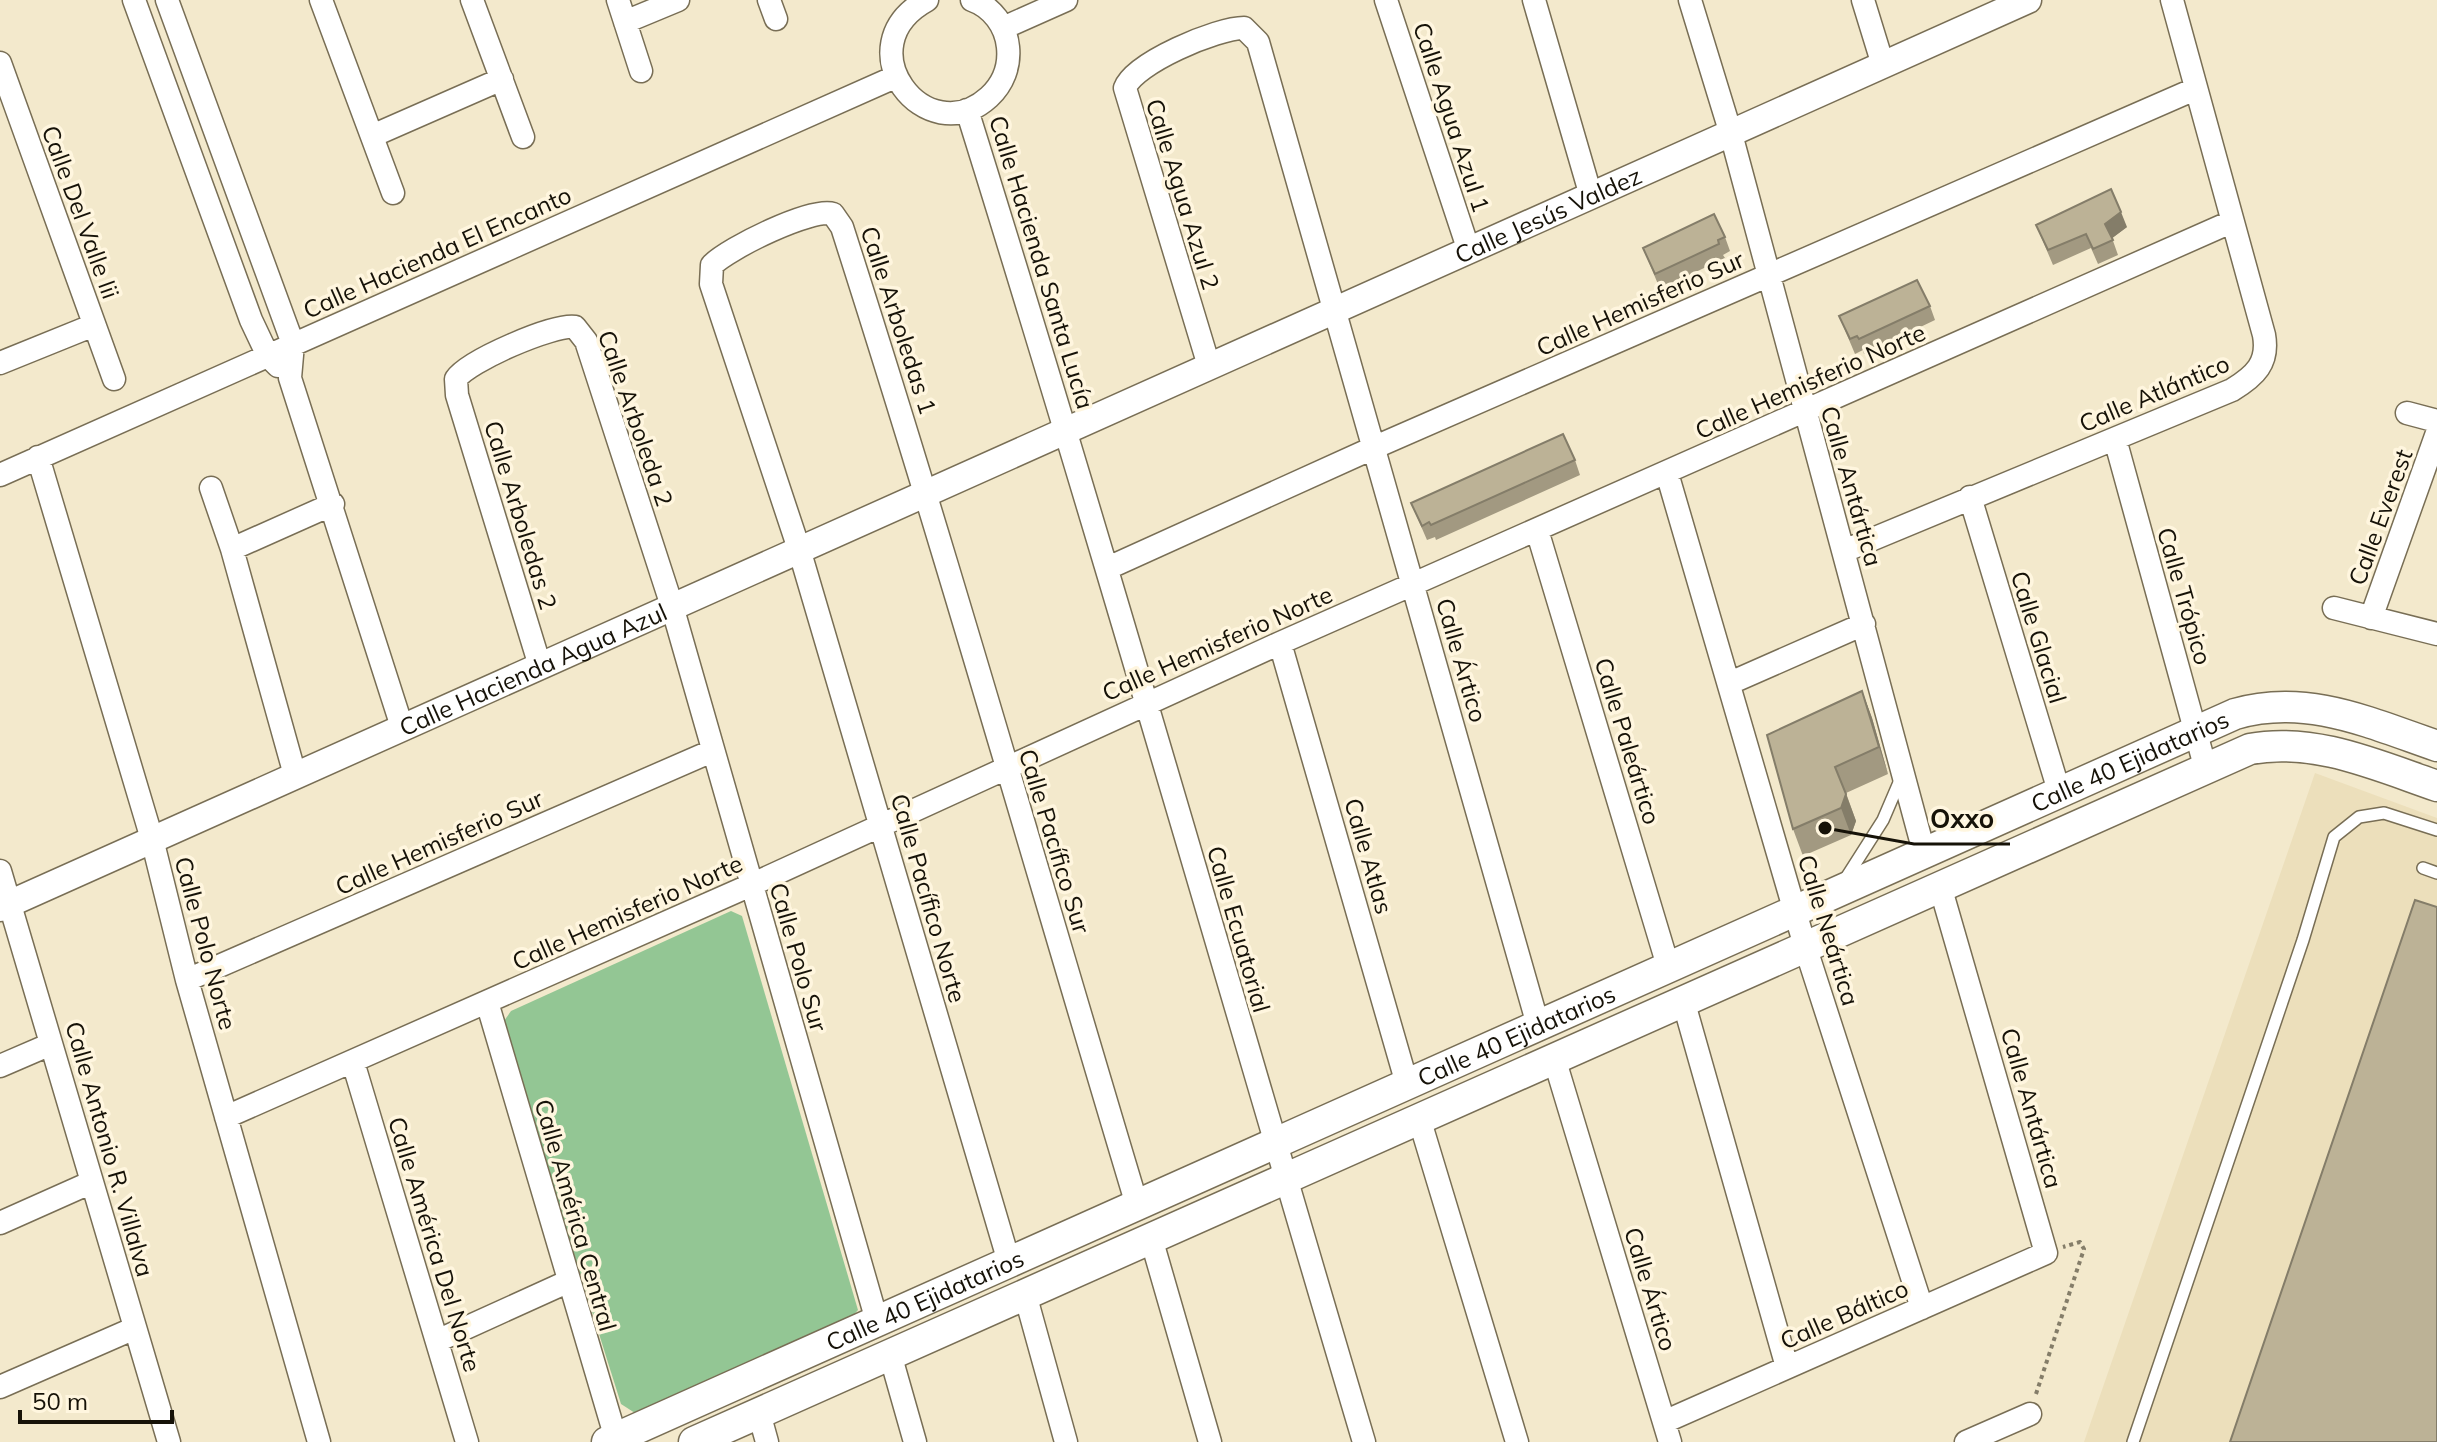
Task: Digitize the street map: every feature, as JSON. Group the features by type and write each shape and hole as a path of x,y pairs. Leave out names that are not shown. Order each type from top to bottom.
{"main road":[{"name":"Calle 40 Ejidatarios","path":"614,1441 2195,730 2262,706 2308,705 2437,746"},
{"name":"Calle 40 Ejidatarios","path":"694,1442 2205,766 2250,749 2279,743 2352,756 2437,786"}],"street":[{"path":"134,0 251,320 268,356 290,378"},
{"path":"167,0 293,344 290,378 333,504 402,727"},
{"path":"472,0 523,137"},
{"path":"618,0 641,71"},
{"path":"625,22 678,0"},
{"path":"927,0 913,8 900,22 892,39 891,58 895,77 917,103 950,113 982,103 1004,77 1008,61 1003,28 993,14 972,0"},
{"path":"1003,28 1066,0"},
{"name":"Calle Agua Azul 1","path":"1386,0 1469,251"},
{"path":"1534,0 1591,196"},
{"name":"Calle Antártica","path":"1690,0 1731,134 1803,412 1844,551 1924,852"},
{"path":"1863,0 1883,65"},
{"name":"Calle Jesús Valdez","path":"1067,430 2028,0"},
{"name":"Calle Atlántico","path":"1844,551 2232,390 2260,368 2266,357 2264,335 2172,0"},
{"path":"325,1 393,193"},
{"name":"Calle Agua Azul 2","path":"1209,366 1126,97 1129,78 1144,66 1224,30 1244,28 1258,42 1335,310"},
{"name":"Calle Del Valle Iii","path":"0,63 114,379"},
{"name":"Calle Hacienda El Encanto","path":"0,475 895,77"},
{"path":"372,136 502,79"},
{"name":"Calle Hemisferio Sur","path":"1108,568 1373,448 2195,89"},
{"name":"Calle Hacienda Santa Lucía","path":"967,110 1067,430"},
{"name":"Calle Arboledas 1","path":"799,549 711,284 712,265 727,251 817,213 833,214 839,220 927,492"},
{"name":"Calle Hemisferio Norte","path":"226,1117 751,885 1280,643 2231,222"},
{"name":"Calle Ártico","path":"1335,310 1538,1025"},
{"path":"0,363 94,325"},
{"name":"Calle Arboleda 2","path":"456,379 469,367 548,331 568,326 582,333 672,606"},
{"name":"Calle Arboledas 2","path":"456,379 457,395 540,666"},
{"path":"2407,413 2437,421"},
{"name":"Calle Hacienda Agua Azul","path":"5,905 1067,430"},
{"name":"Calle Ecuatorial","path":"1067,430 1273,1144 1364,1442"},
{"name":"Calle Everest","path":"2371,618 2437,433"},
{"name":"Calle Trópico","path":"2115,439 2205,766"},
{"name":"Calle Polo Norte","path":"38,457 152,839 187,980 319,1442"},
{"name":"Calle Neártica","path":"1667,473 1805,946 1922,1308"},
{"path":"211,488 232,549 295,775"},
{"name":"Calle Pacífico Sur","path":"927,492 1005,767 1137,1205"},
{"name":"Calle Glacial","path":"1970,497 2059,791"},
{"path":"232,549 333,504"},
{"name":"Calle Paleártico","path":"1537,530 1668,966"},
{"name":"Calle Pacífico Norte","path":"799,549 1009,1262"},
{"name":"Calle Polo Sur","path":"672,606 877,1321"},
{"path":"2334,608 2437,634"},
{"path":"1730,683 1864,624"},
{"name":"Calle Atlas","path":"1280,643 1407,1084"},
{"name":"Calle Hemisferio Sur","path":"187,980 712,751"},
{"name":"Calle Antonio R. Villalva","path":"0,871 5,905 51,1044 169,1442"},
{"name":"Calle Antártica","path":"1940,886 2046,1253"},
{"path":"1683,1000 1787,1367"},
{"name":"Calle América Central","path":"487,1002 614,1441"},
{"path":"0,1066 51,1044"},
{"name":"Calle Ártico","path":"1554,1058 1667,1432"},
{"name":"Calle América Del Norte","path":"353,1062 467,1442"},
{"path":"1419,1118 1517,1442"},
{"path":"0,1223 92,1182"},
{"path":"1151,1238 1210,1442"},
{"name":"Calle Báltico","path":"1667,1432 1787,1367 2046,1253"},
{"path":"437,1341 567,1282"},
{"path":"1025,1294 1066,1442"},
{"path":"0,1387 135,1328"},
{"path":"890,1354 915,1442"},
{"path":"759,1413 767,1442"},
{"path":"1966,1442 2030,1414"}],"lane":[{"path":"1837,891 1883,820 1903,774"},
{"path":"2133,1442 2303,940 2334,837 2359,817 2384,813 2437,830"},
{"path":"2423,868 2437,873"}],"path":[{"path":"2030,1414 2084,1249 2080,1242 2046,1253"}],"shaded area":[{"path":"2315,773 2437,818 2437,1442 2084,1442"}],"green space":[{"path":"731,911 742,916 858,1310 850,1319 635,1413 621,1404 502,1024 511,1011"}],"building":[{"path":"2111,189 2121,212 2105,224 2113,240 2093,249 2086,234 2048,250 2036,225"},
{"path":"1714,214 1725,237 1718,240 1719,244 1655,274 1643,248"},
{"path":"1917,280 1930,306 1859,339 1857,336 1850,339 1839,316"},
{"path":"1563,434 1575,460 1431,525 1429,522 1422,526 1411,503"},
{"path":"1862,691 1879,747 1835,767 1846,794 1841,808 1793,829 1767,735"},
{"path":"2415,900 2437,907 2437,1442 2230,1442"}],"place":[{"name":"Oxxo","path":"1825,828"}]}
